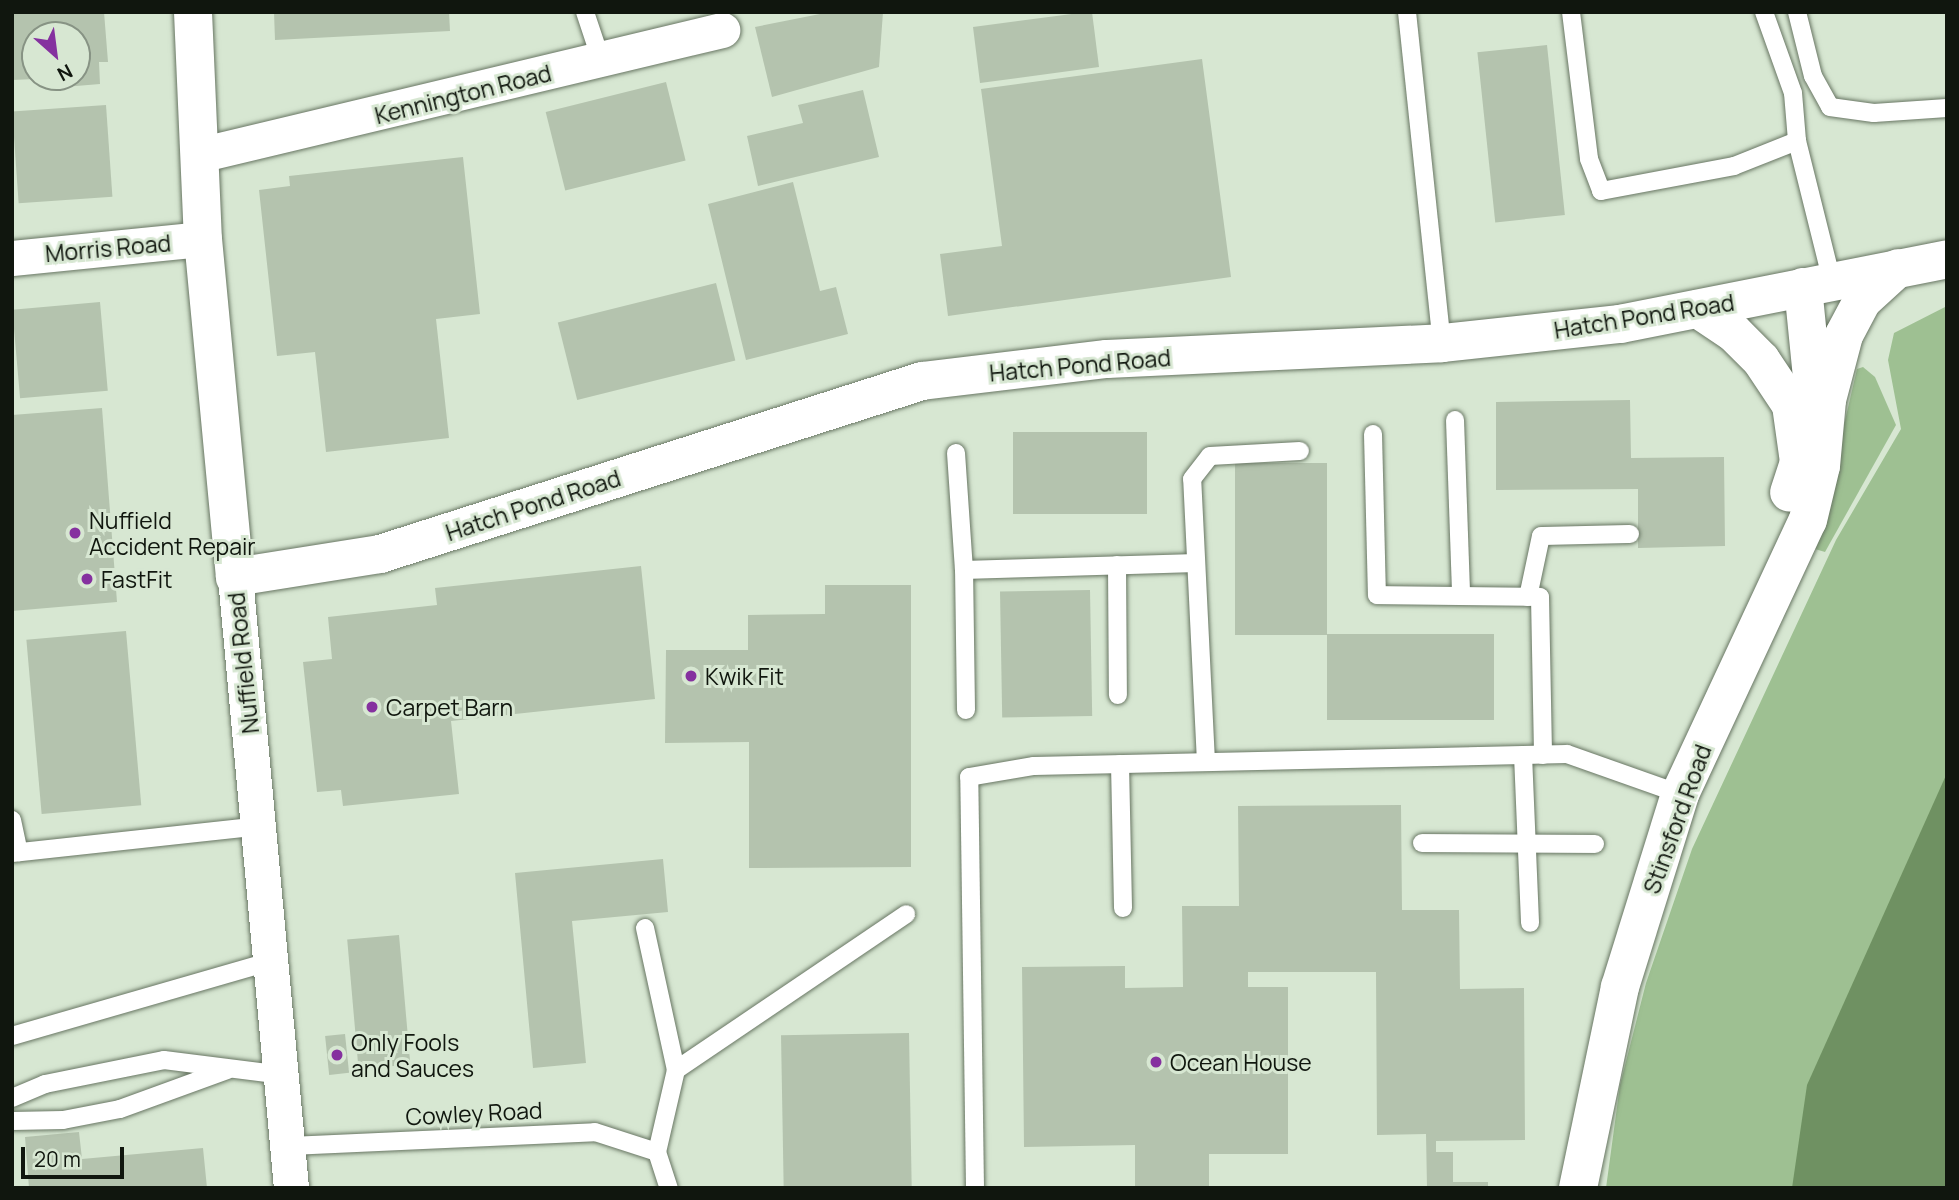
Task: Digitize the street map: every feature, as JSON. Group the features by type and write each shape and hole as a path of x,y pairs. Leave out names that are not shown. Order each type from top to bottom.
{"street":[{"name":"Nuffield Road","path":"193,12 203,154 203,239 290,1146 291,1188"},
{"name":"Kennington Road","path":"203,154 722,30"},
{"name":"Morris Road","path":"12,258 203,239"},
{"name":"Hatch Pond Road","path":"235,578 380,554 922,381 1107,359 1442,343 1620,324 1947,259"},
{"name":"Stinsford Road","path":"1578,1188 1620,987 1680,794 1739,662 1808,520 1821,466 1827,400 1844,335 1863,300 1898,268"},
{"name":"Stinsford Road","path":"1818,284 1821,466"},
{"path":"1698,309 1734,333 1761,360 1784,393 1791,405 1799,462 1739,662"}],"lane":[{"path":"584,12 601,60"},
{"path":"1407,12 1442,343"},
{"path":"1571,12 1589,159 1601,191 1734,166 1797,141"},
{"path":"1764,12 1793,93 1797,141 1818,284"},
{"path":"1797,12 1813,76 1830,107 1874,113 1947,108"},
{"path":"1455,420 1461,596"},
{"path":"1373,434 1377,595 1539,597 1543,755"},
{"path":"1206,762 1192,479 1210,456 1300,451"},
{"path":"956,453 964,570 966,710"},
{"path":"1528,597 1541,536 1630,534"},
{"path":"964,570 1196,563"},
{"path":"1116,565 1118,695"},
{"path":"975,1188 969,776 1034,766 1567,754 1680,794"},
{"path":"1523,755 1530,923"},
{"path":"1120,764 1123,908"},
{"path":"12,820 16,852 259,826"},
{"path":"1422,843 1595,844"},
{"path":"676,1070 906,914"},
{"path":"645,928 676,1070 657,1152 669,1188"},
{"path":"12,1036 272,961"},
{"path":"12,1098 45,1084 164,1060 283,1075"},
{"path":"12,1121 63,1120 120,1109 230,1068"},
{"name":"Cowley Road","path":"290,1146 595,1132 657,1152"}],"shaded area":[{"path":"1947,306 1947,1188 1606,1188 1620,1085 1646,983 1692,849 1836,540 1901,429 1888,360 1894,333"},
{"path":"1863,367 1875,377 1896,425 1825,552 1815,549 1857,369"},
{"path":"1947,773 1947,1188 1792,1188 1807,1085"}],"building":[{"path":"12,12 104,12 108,62 99,62 100,84 91,85 91,21 21,21 21,80 12,80"},
{"path":"274,12 449,12 450,31 275,40"},
{"path":"830,12 883,12 879,67 772,97 755,27"},
{"path":"1092,12 1099,67 980,83 973,27"},
{"path":"1547,45 1565,215 1495,222 1477,52"},
{"path":"1202,59 1231,277 948,316 940,254 1002,246 981,89"},
{"path":"666,82 686,161 565,191 546,112"},
{"path":"863,90 879,157 758,186 747,136 803,123 798,105"},
{"path":"106,105 112,197 19,203 12,112"},
{"path":"463,157 480,314 436,319 449,438 326,452 315,352 277,356 259,190 290,186 289,176"},
{"path":"793,182 820,291 836,287 848,334 746,360 708,204"},
{"path":"716,283 735,361 577,400 558,322"},
{"path":"100,302 108,391 20,398 12,310"},
{"path":"1630,400 1631,458 1724,457 1725,546 1638,548 1638,489 1496,490 1496,402"},
{"path":"102,408 117,602 12,611 12,415"},
{"path":"1013,432 1147,432 1147,514 1013,514"},
{"path":"1235,463 1327,463 1327,635 1235,635"},
{"path":"641,566 655,699 451,721 459,794 343,806 341,790 317,792 303,662 332,659 328,617 437,605 435,588"},
{"path":"825,585 911,585 911,867 749,868 749,742 665,743 666,650 748,650 748,615 825,614"},
{"path":"1090,590 1092,716 1002,718 1000,592"},
{"path":"126,631 141,805 42,814 26,640"},
{"path":"1327,634 1494,634 1494,720 1327,720"},
{"name":"Ocean House","path":"1401,805 1402,910 1459,910 1460,989 1524,988 1525,1140 1436,1141 1436,1152 1453,1152 1453,1182 1488,1182 1488,1188 1427,1188 1426,1134 1377,1135 1376,972 1248,972 1248,987 1288,987 1288,1154 1209,1154 1209,1188 1135,1188 1135,1145 1024,1147 1022,967 1125,966 1125,988 1183,987 1182,906 1239,906 1238,806"},
{"path":"663,859 668,912 572,921 586,1063 533,1068 515,873"},
{"path":"399,935 410,1065 359,1069 347,940"},
{"path":"909,1033 912,1188 784,1188 781,1035"},
{"name":"Only Fools and Sauces","path":"345,1034 349,1073 329,1075 325,1036"},
{"path":"79,1132 82,1159 203,1148 207,1188 29,1188 25,1137"}],"place":[{"name":"Nuffield Accident Repair","path":"75,533"},
{"name":"FastFit","path":"87,579"},
{"name":"Kwik Fit","path":"691,676"},
{"name":"Carpet Barn","path":"372,707"},
{"name":"Only Fools and Sauces","path":"337,1055"},
{"name":"Ocean House","path":"1156,1062"}]}
